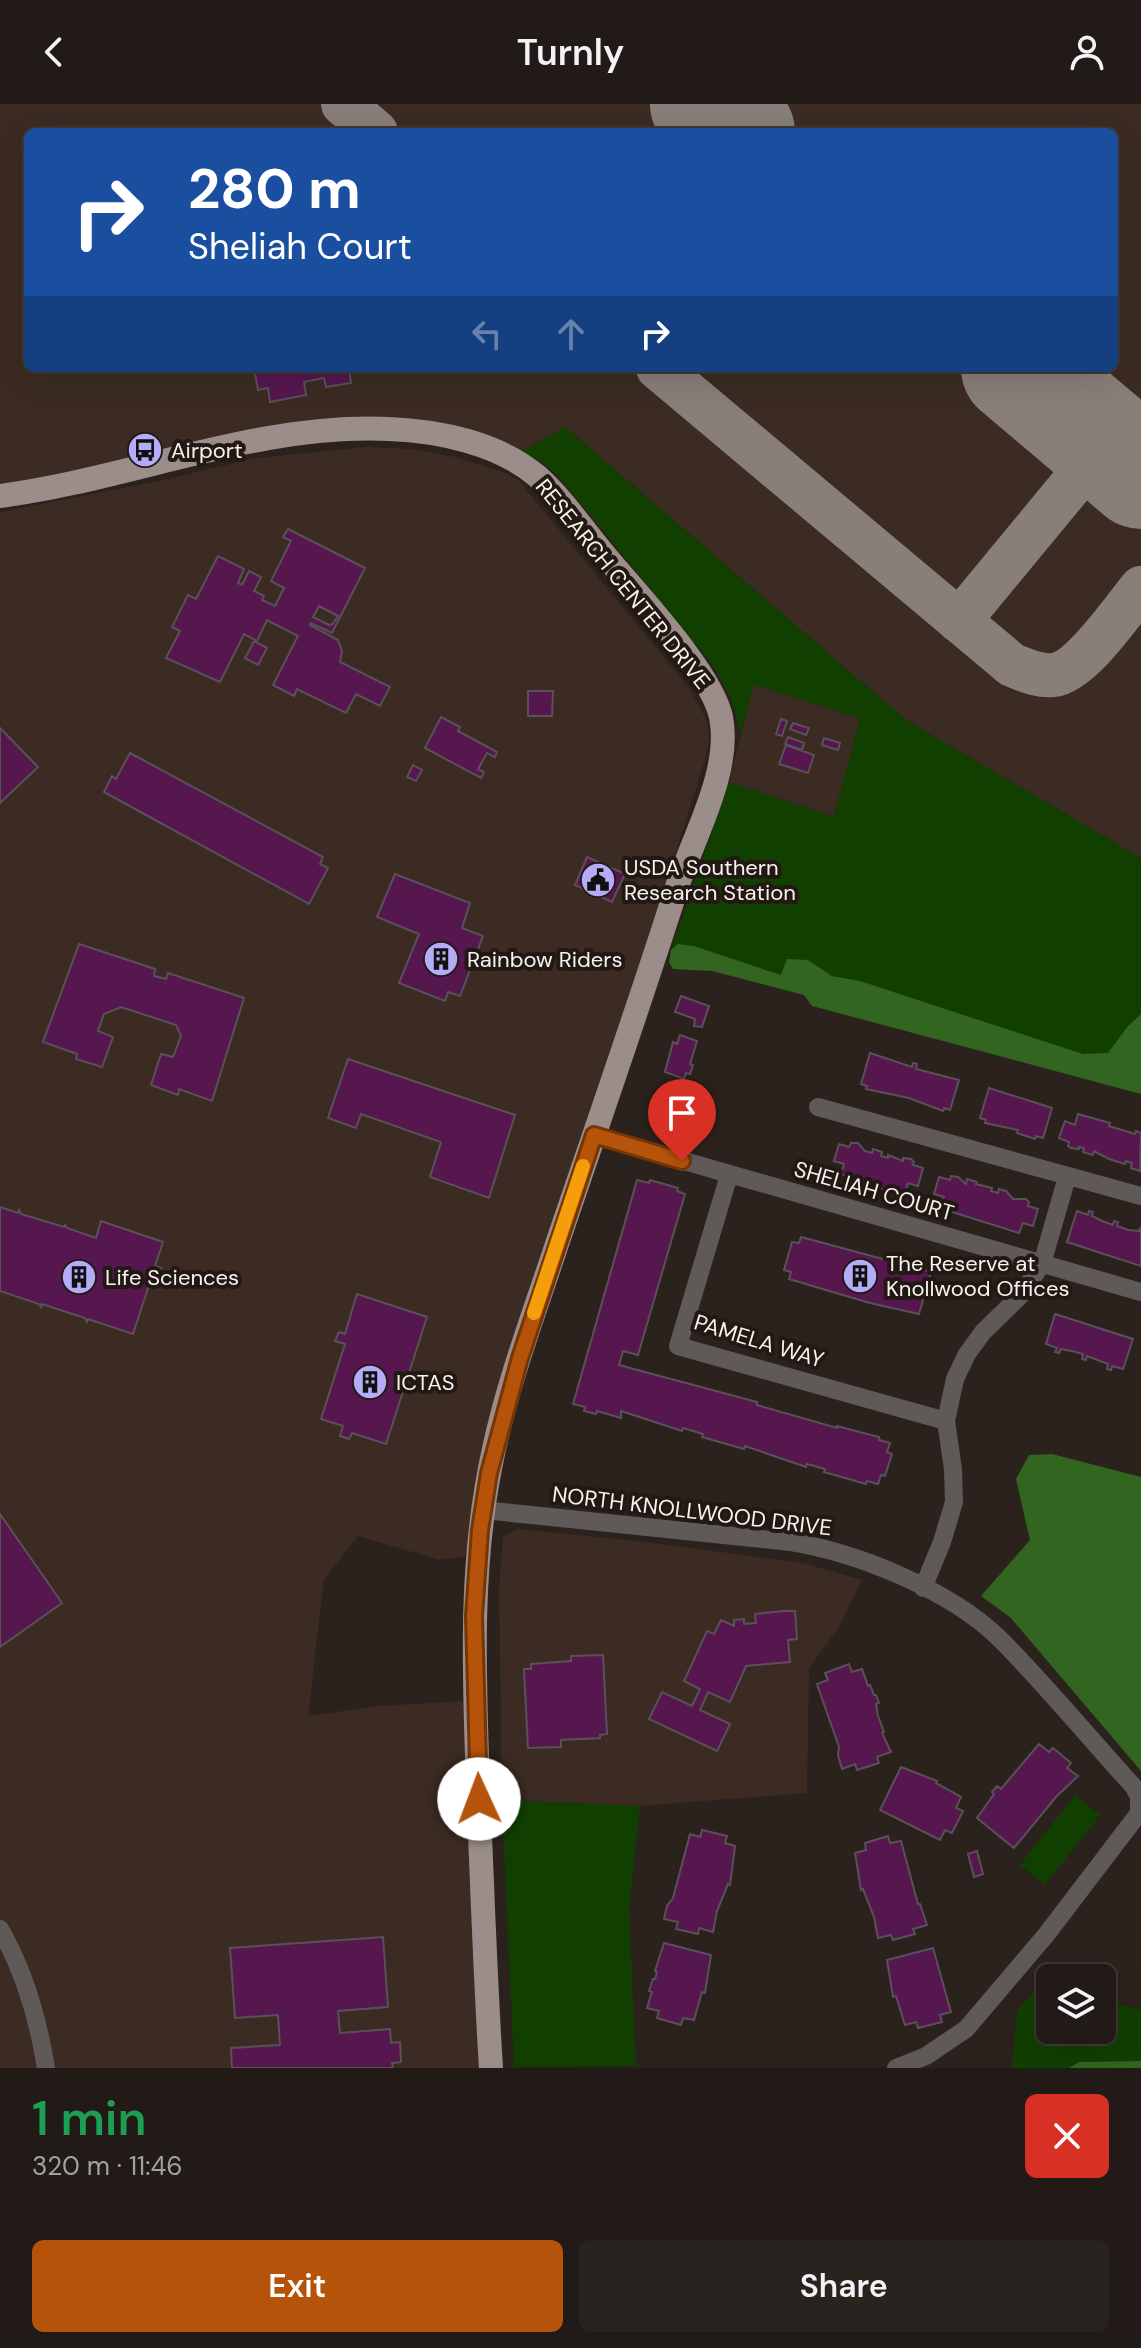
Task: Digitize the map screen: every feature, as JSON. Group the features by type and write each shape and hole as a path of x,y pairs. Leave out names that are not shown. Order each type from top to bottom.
{"main road":[{"name":"RESEARCH CENTER DRIVE","path":"0,496 82,482 242,444 336,431 381,429 438,435 487,448 514,460 548,487 700,672 717,704 722,729 717,775 677,884 511,1386 495,1441 483,1510 475,1590 474,1657 491,2068"}],"street":[{"path":"818,1107 1141,1196"},
{"name":"SHELIAH COURT","path":"594,1135 1141,1292"},
{"name":"PAMELA WAY","path":"729,1175 678,1346 946,1421"},
{"path":"923,1588 954,1502 946,1421 955,1379 967,1354 983,1332 1031,1282 1042,1264 1067,1177"},
{"name":"NORTH KNOLLWOOD DRIVE","path":"483,1510 807,1545 868,1562 923,1588 997,1637 1138,1794 1140,1807 1135,1819 1046,1935 966,2029 926,2056 900,2067"},
{"path":"0,1929 13,1952 30,1996 46,2068"}],"shaded area":[{"path":"0,104 1141,104 1141,858 906,720 565,427 521,452 412,421 0,486"},
{"path":"366,447 412,449 455,457 504,472 519,481 690,689 707,721 709,739 705,760 476,1480 466,1556 440,1560 358,1536 324,1579 308,1716 378,1706 465,1701 481,2068 0,2068 0,512 160,481 255,458"},
{"path":"754,684 860,718 834,817 729,782"},
{"path":"518,1529 803,1563 862,1580 839,1627 809,1668 807,1793 640,1806 502,1800 499,1590 503,1536"}],"green space":[{"path":"565,427 906,720 1141,858 1141,1014 1108,1054 1083,1054 860,981 832,976 808,960 782,975 694,946 678,944 671,950 729,782 834,817 860,718 754,685 741,733 731,698 712,664 559,477 543,462 521,452"},
{"path":"678,944 694,946 781,975 787,959 808,960 832,976 860,981 1083,1054 1108,1053 1141,1014 1141,1094 812,1006 804,995 712,971 673,969 669,962 671,950"},
{"path":"1052,1454 1141,1477 1141,1771 1011,1618 981,1596 1030,1540 1016,1479 1029,1455"},
{"path":"1075,1795 1100,1815 1045,1885 1020,1865"},
{"path":"502,1800 640,1806 629,1908 636,2066 514,2067"},
{"path":"1036,1989 1036,2044 1116,2044 1116,2004 1141,2010 1141,2061 1079,2062 1069,2068 1012,2068 1017,2011"},
{"path":"1141,2061 1141,2068 1069,2068 1079,2062"}],"building":[{"path":"255,372 350,372 351,383 326,387 324,378 304,382 306,395 270,402 268,388 258,390"},
{"path":"288,529 365,568 332,633 310,625 338,640 342,651 340,662 390,687 380,706 356,694 346,713 297,689 294,696 273,685 298,636 267,620 257,641 244,634 220,682 166,658 180,631 172,627 188,595 196,599 218,556 244,569 238,583 242,585 249,571 261,577 254,591 264,596 262,600 275,606 284,588 271,581 291,541 283,537","holes":["319,606 338,616 329,625 313,617"]},
{"path":"254,641 267,648 258,665 245,658"},
{"path":"528,691 553,691 552,716 528,716"},
{"path":"441,717 460,727 458,731 497,752 495,757 487,753 478,769 484,772 481,778 425,748"},
{"path":"781,719 787,721 782,736 776,734"},
{"path":"793,723 809,728 806,735 790,729"},
{"path":"0,728 38,767 0,803"},
{"path":"788,737 804,743 802,750 785,744"},
{"path":"824,738 840,743 838,750 822,745"},
{"path":"786,745 814,755 808,773 779,764"},
{"path":"130,753 323,857 320,864 328,868 309,904 104,792 112,776 116,779"},
{"path":"413,765 422,770 416,781 407,777"},
{"path":"587,857 625,874 612,902 575,885"},
{"name":"Rainbow Riders","path":"395,874 470,903 462,928 483,936 460,996 448,992 445,1001 399,983 419,934 377,917"},
{"path":"79,944 155,969 154,976 166,979 168,973 244,998 212,1101 179,1089 178,1095 151,1085 161,1054 173,1057 181,1036 176,1025 121,1007 104,1014 98,1031 113,1037 102,1067 76,1059 77,1054 43,1042"},
{"path":"681,996 709,1006 702,1027 694,1026 695,1019 675,1012"},
{"path":"680,1035 697,1041 690,1074 686,1073 684,1079 665,1072 673,1042 677,1044"},
{"path":"870,1053 912,1067 913,1063 917,1064 916,1069 959,1080 950,1110 944,1108 943,1111 909,1098 866,1089 867,1086 861,1084"},
{"path":"348,1059 515,1115 489,1198 430,1177 441,1142 361,1114 356,1128 328,1118"},
{"path":"989,1088 1052,1108 1043,1138 1036,1136 1035,1139 1017,1133 1018,1130 985,1123 986,1120 980,1118"},
{"path":"1078,1114 1135,1134 1136,1131 1141,1133 1140,1171 1131,1168 1132,1163 1126,1161 1125,1164 1094,1151 1093,1155 1083,1152 1084,1148 1071,1148 1069,1142 1059,1138 1065,1121 1075,1125"},
{"path":"851,1143 858,1143 865,1151 872,1153 873,1149 882,1152 881,1156 888,1158 888,1155 903,1161 903,1158 911,1159 913,1165 923,1168 918,1186 908,1183 905,1193 888,1191 841,1174 844,1164 834,1161 839,1144 849,1147"},
{"path":"951,1176 958,1177 966,1184 967,1179 977,1182 998,1193 999,1189 1006,1191 1013,1199 1026,1199 1028,1206 1038,1209 1033,1226 1023,1223 1019,1233 940,1208 944,1197 934,1194 939,1177 950,1180"},
{"path":"637,1180 649,1183 650,1180 678,1188 677,1191 685,1194 638,1355 623,1351 619,1365 757,1402 757,1405 837,1428 879,1437 879,1440 890,1443 887,1452 892,1454 885,1476 881,1475 878,1484 867,1481 866,1484 807,1464 806,1467 745,1446 744,1449 621,1411 621,1418 597,1411 596,1414 584,1411 585,1407 573,1404"},
{"name":"Life Sciences","path":"0,1207 18,1213 19,1210 21,1214 65,1225 96,1238 101,1221 163,1242 155,1266 161,1268 155,1287 149,1285 133,1334 88,1319 87,1322 85,1318 42,1304 41,1307 0,1291"},
{"path":"1077,1211 1088,1215 1089,1211 1093,1212 1092,1216 1113,1225 1114,1221 1118,1222 1117,1226 1128,1230 1139,1231 1141,1227 1141,1266 1067,1242"},
{"name":"The Reserve at Knollwood Offices","path":"801,1237 931,1272 919,1314 789,1279 791,1272 784,1270 792,1242 799,1243"},
{"name":"ICTAS","path":"357,1294 427,1317 386,1444 352,1433 349,1439 340,1436 343,1426 321,1419 345,1344 335,1341 339,1332 345,1334"},
{"path":"1055,1314 1133,1339 1123,1369 1112,1366 1111,1370 1107,1369 1108,1364 1087,1356 1086,1360 1082,1359 1083,1354 1072,1351 1061,1349 1059,1353 1055,1352 1057,1348 1046,1344"},
{"path":"0,1514 62,1603 0,1647"},
{"path":"795,1611 797,1639 788,1640 790,1662 746,1666 730,1702 708,1692 700,1710 730,1724 717,1751 649,1719 662,1692 692,1706 700,1689 684,1681 707,1631 714,1634 721,1620 734,1626 734,1620 744,1619 744,1624 756,1623 755,1614"},
{"path":"603,1655 607,1734 600,1735 600,1738 561,1740 561,1747 528,1748 524,1669 531,1669 531,1664 571,1661 571,1656"},
{"path":"849,1664 852,1672 862,1669 868,1686 876,1695 882,1733 891,1752 877,1757 879,1763 857,1770 855,1764 842,1769 839,1747 817,1684 828,1680 825,1673"},
{"path":"1039,1744 1049,1752 1053,1748 1071,1763 1067,1768 1078,1776 1056,1797 1014,1848 977,1818 997,1786 1001,1789"},
{"path":"901,1767 937,1781 961,1797 956,1808 963,1811 952,1833 945,1830 940,1840 880,1810"},
{"path":"702,1830 727,1836 725,1843 735,1846 730,1885 717,1911 713,1932 699,1928 698,1934 676,1929 678,1922 664,1919 673,1898 690,1834 700,1837"},
{"path":"888,1836 890,1843 901,1841 927,1925 913,1929 915,1934 893,1940 891,1935 878,1938 874,1917 861,1890 855,1853 866,1850 865,1843"},
{"path":"977,1851 983,1874 974,1877 968,1854"},
{"path":"383,1937 388,2007 338,2011 340,2033 390,2029 391,2043 400,2042 401,2062 392,2063 393,2068 232,2068 231,2048 280,2045 278,2015 235,2018 230,1948"},
{"path":"664,1943 711,1955 705,1993 702,1992 694,2020 683,2018 681,2025 657,2018 659,2011 647,2008"},
{"path":"933,1948 951,2012 940,2015 942,2022 918,2028 916,2022 905,2025 896,1996 893,1997 887,1960"}],"taxiway":[{"path":"343,104 371,128"},
{"path":"663,372 1012,665 1043,675 1065,671 1101,639 1141,588"},
{"path":"959,621 1106,443"}],"runway":[{"path":"706,104 734,128"},
{"path":"1022,372 1141,473"}],"slow traffic":[{"path":"534,1313 583,1166"}],"place":[{"name":"Airport","path":"145,450"},
{"name":"USDA Southern Research Station","path":"598,880"},
{"name":"Rainbow Riders","path":"441,959"},
{"name":"The Reserve at Knollwood Offices","path":"860,1276"},
{"name":"Life Sciences","path":"79,1277"},
{"name":"ICTAS","path":"370,1382"}],"route":[{"path":"479,1799 474,1616 480,1530 495,1441 520,1358 594,1135 682,1161"}]}
